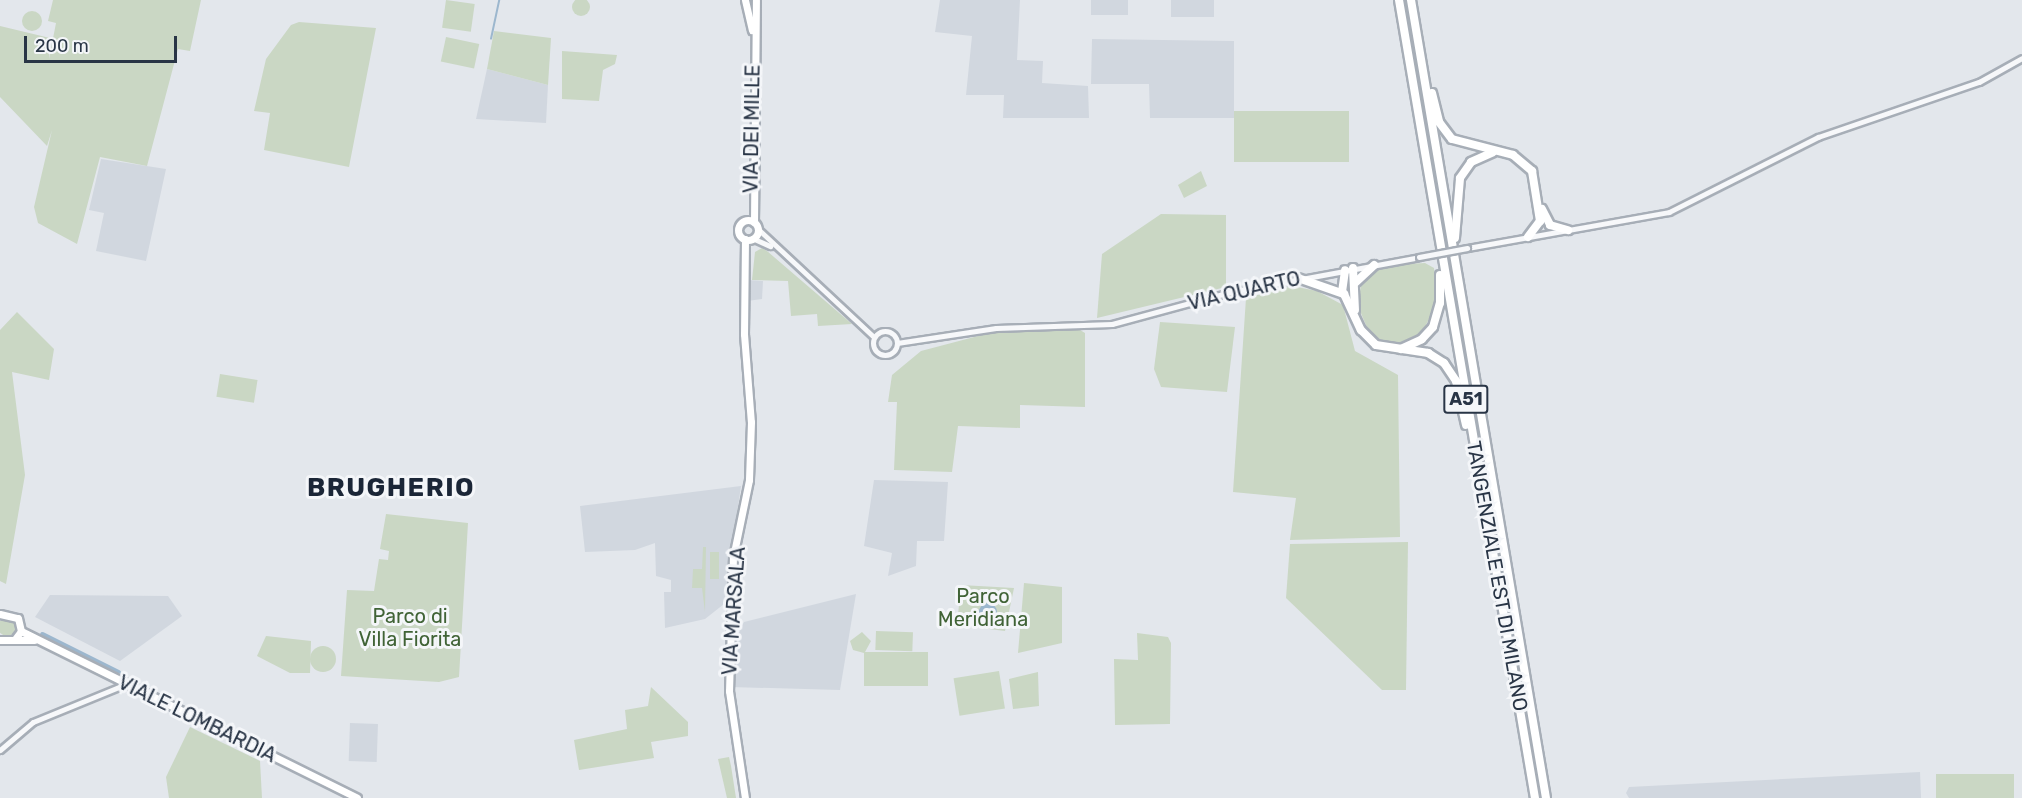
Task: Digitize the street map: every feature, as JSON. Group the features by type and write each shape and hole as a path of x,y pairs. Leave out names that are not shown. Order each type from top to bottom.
{"highway":[{"name":"TANGENZIALE EST DI MILANO","path":"1399,0 1424,161 1535,798"},
{"name":"TANGENZIALE EST DI MILANO","path":"1411,0 1546,798"},
{"path":"1418,43 1444,131 1462,145 1495,151 1529,167 1540,200 1546,234"},
{"path":"1455,261 1454,206 1460,178 1471,162 1495,151"},
{"path":"1392,350 1426,336 1440,303 1424,161"},
{"path":"1543,222 1568,230"},
{"path":"1528,237 1543,222"},
{"path":"1355,286 1374,265"},
{"path":"1349,269 1355,286 1355,317"},
{"path":"1349,269 1342,292 1370,341 1392,350 1430,354 1451,370 1479,472"},
{"path":"1298,278 1342,292"}],"main road":[{"name":"VIA DEI MILLE","path":"745,0 754,51"},
{"name":"VIA DEI MILLE","path":"756,0 750,208 758,229"},
{"name":"VIA DEI MILLE","path":"744,221 750,208"},
{"path":"754,222 744,221 738,229 750,238 758,229"},
{"name":"VIA MARSALA","path":"745,798 729,691 734,557 749,480 747,259 750,238"},
{"name":"VIALE LOMBARDIA","path":"0,614 15,615 21,631 36,641 357,798"},
{"path":"15,639 21,631"},
{"name":"VIALE LOMBARDIA","path":"0,640 36,641"}],"street":[{"name":"VIA QUARTO","path":"897,340 1000,328 1112,324 1298,278 1669,212 1818,137 1979,81 2022,58"},
{"path":"758,229 774,249 865,325 874,338 873,347 882,355 893,352 897,340 885,331 865,325"},
{"path":"750,238 774,249"},
{"path":"874,338 885,331"},
{"path":"0,750 33,722 126,684"}],"shaded area":[{"path":"940,0 1020,0 1017,60 1043,61 1042,83 1088,86 1089,118 1003,118 1004,95 966,95 972,36 935,32"},
{"path":"1091,0 1128,0 1128,15 1091,15"},
{"path":"1171,0 1214,0 1214,17 1171,17"},
{"path":"1092,39 1234,41 1234,118 1150,118 1149,84 1091,84"},
{"path":"487,69 548,85 546,123 476,119"},
{"path":"101,159 166,169 146,261 96,251 104,213 89,210"},
{"path":"747,280 763,281 762,299 747,301"},
{"path":"874,480 948,482 944,541 917,541 916,566 888,576 892,553 864,546"},
{"path":"741,486 724,604 705,619 665,628 664,592 671,592 671,580 656,576 655,543 635,550 585,552 580,506"},
{"path":"856,594 840,690 730,687 733,642 744,622"},
{"path":"50,595 168,596 182,616 120,661 35,617"},
{"path":"350,723 378,724 377,762 349,761"},
{"path":"1920,772 1921,798 1629,798 1626,793 1629,787"}],"green space":[{"path":"581,-2 587,1 590,7 587,13 581,16 575,13 572,7 575,1"},
{"path":"53,0 201,0 190,51 178,49 147,166 100,157 77,244 38,223 34,207 52,130 47,146 0,97 0,26 50,38 49,59 56,23 48,21"},
{"path":"446,0 475,4 471,32 442,28"},
{"path":"32,11 39,14 42,21 39,28 32,31 25,28 22,21 25,14"},
{"path":"299,22 376,28 349,167 264,150 270,113 254,111 266,59 291,25"},
{"path":"494,31 551,38 548,85 487,69"},
{"path":"446,37 479,44 474,69 441,61"},
{"path":"562,51 617,55 615,64 603,70 599,101 562,99"},
{"path":"1234,111 1349,111 1349,162 1234,162"},
{"path":"1201,171 1207,186 1184,198 1178,185"},
{"path":"1161,214 1226,215 1226,287 1097,318 1102,254"},
{"path":"762,248 852,324 818,326 817,314 791,316 788,281 752,280 755,252"},
{"path":"1425,263 1434,268 1437,303 1420,337 1396,346 1370,335 1358,306 1362,277 1389,265"},
{"path":"1292,286 1317,291 1343,305 1355,351 1398,375 1400,537 1290,540 1296,498 1233,492 1246,298"},
{"path":"17,312 54,349 49,380 12,372 25,475 6,584 0,581 0,330"},
{"path":"1160,322 1235,327 1227,392 1161,387 1154,369"},
{"path":"1080,330 1085,333 1085,407 1020,405 1020,428 958,426 952,472 894,470 897,402 888,402 892,375 921,351 997,331"},
{"path":"220,374 258,380 254,403 216,397"},
{"name":"Parco di Villa Fiorita","path":"386,514 468,523 459,677 439,682 341,676 347,590 374,591 379,559 388,560 389,551 380,549"},
{"path":"1408,542 1406,690 1382,690 1286,598 1290,544"},
{"path":"703,547 706,547 705,612 702,588 692,588 693,569 702,569"},
{"path":"710,552 719,552 719,579 710,579"},
{"path":"1024,583 1062,587 1062,643 1018,653"},
{"name":"Parco Meridiana","path":"961,585 1014,588 1005,631 957,625"},
{"path":"7,618 13,621 16,627 13,633 7,636 1,633 -2,627 1,621"},
{"path":"876,631 913,632 912,651 875,650"},
{"path":"862,632 871,641 865,652 928,652 928,686 864,686 864,653 853,650 850,641"},
{"path":"1137,633 1168,637 1171,643 1170,724 1115,725 1114,659 1138,660"},
{"path":"266,636 311,641 310,673 290,673 257,656"},
{"path":"323,646 332,650 336,659 332,668 323,672 314,668 310,659 314,650"},
{"path":"999,671 1005,709 960,716 954,678"},
{"path":"1038,672 1039,706 1013,709 1009,679"},
{"path":"651,687 688,722 688,736 651,742 654,758 579,770 574,740 627,729 625,710 648,706"},
{"path":"190,727 260,761 262,798 169,798 166,777"},
{"path":"729,757 736,798 727,798 718,759"},
{"path":"1936,774 2014,774 2014,798 1936,798"}],"water":[{"path":"988,603 994,606 997,612 994,618 988,621 982,618 979,612 982,606"}],"waterway":[{"path":"491,39 499,0"},
{"path":"42,634 118,672"}],"district":[{"name":"BRUGHERIO","path":"391,488"}]}
